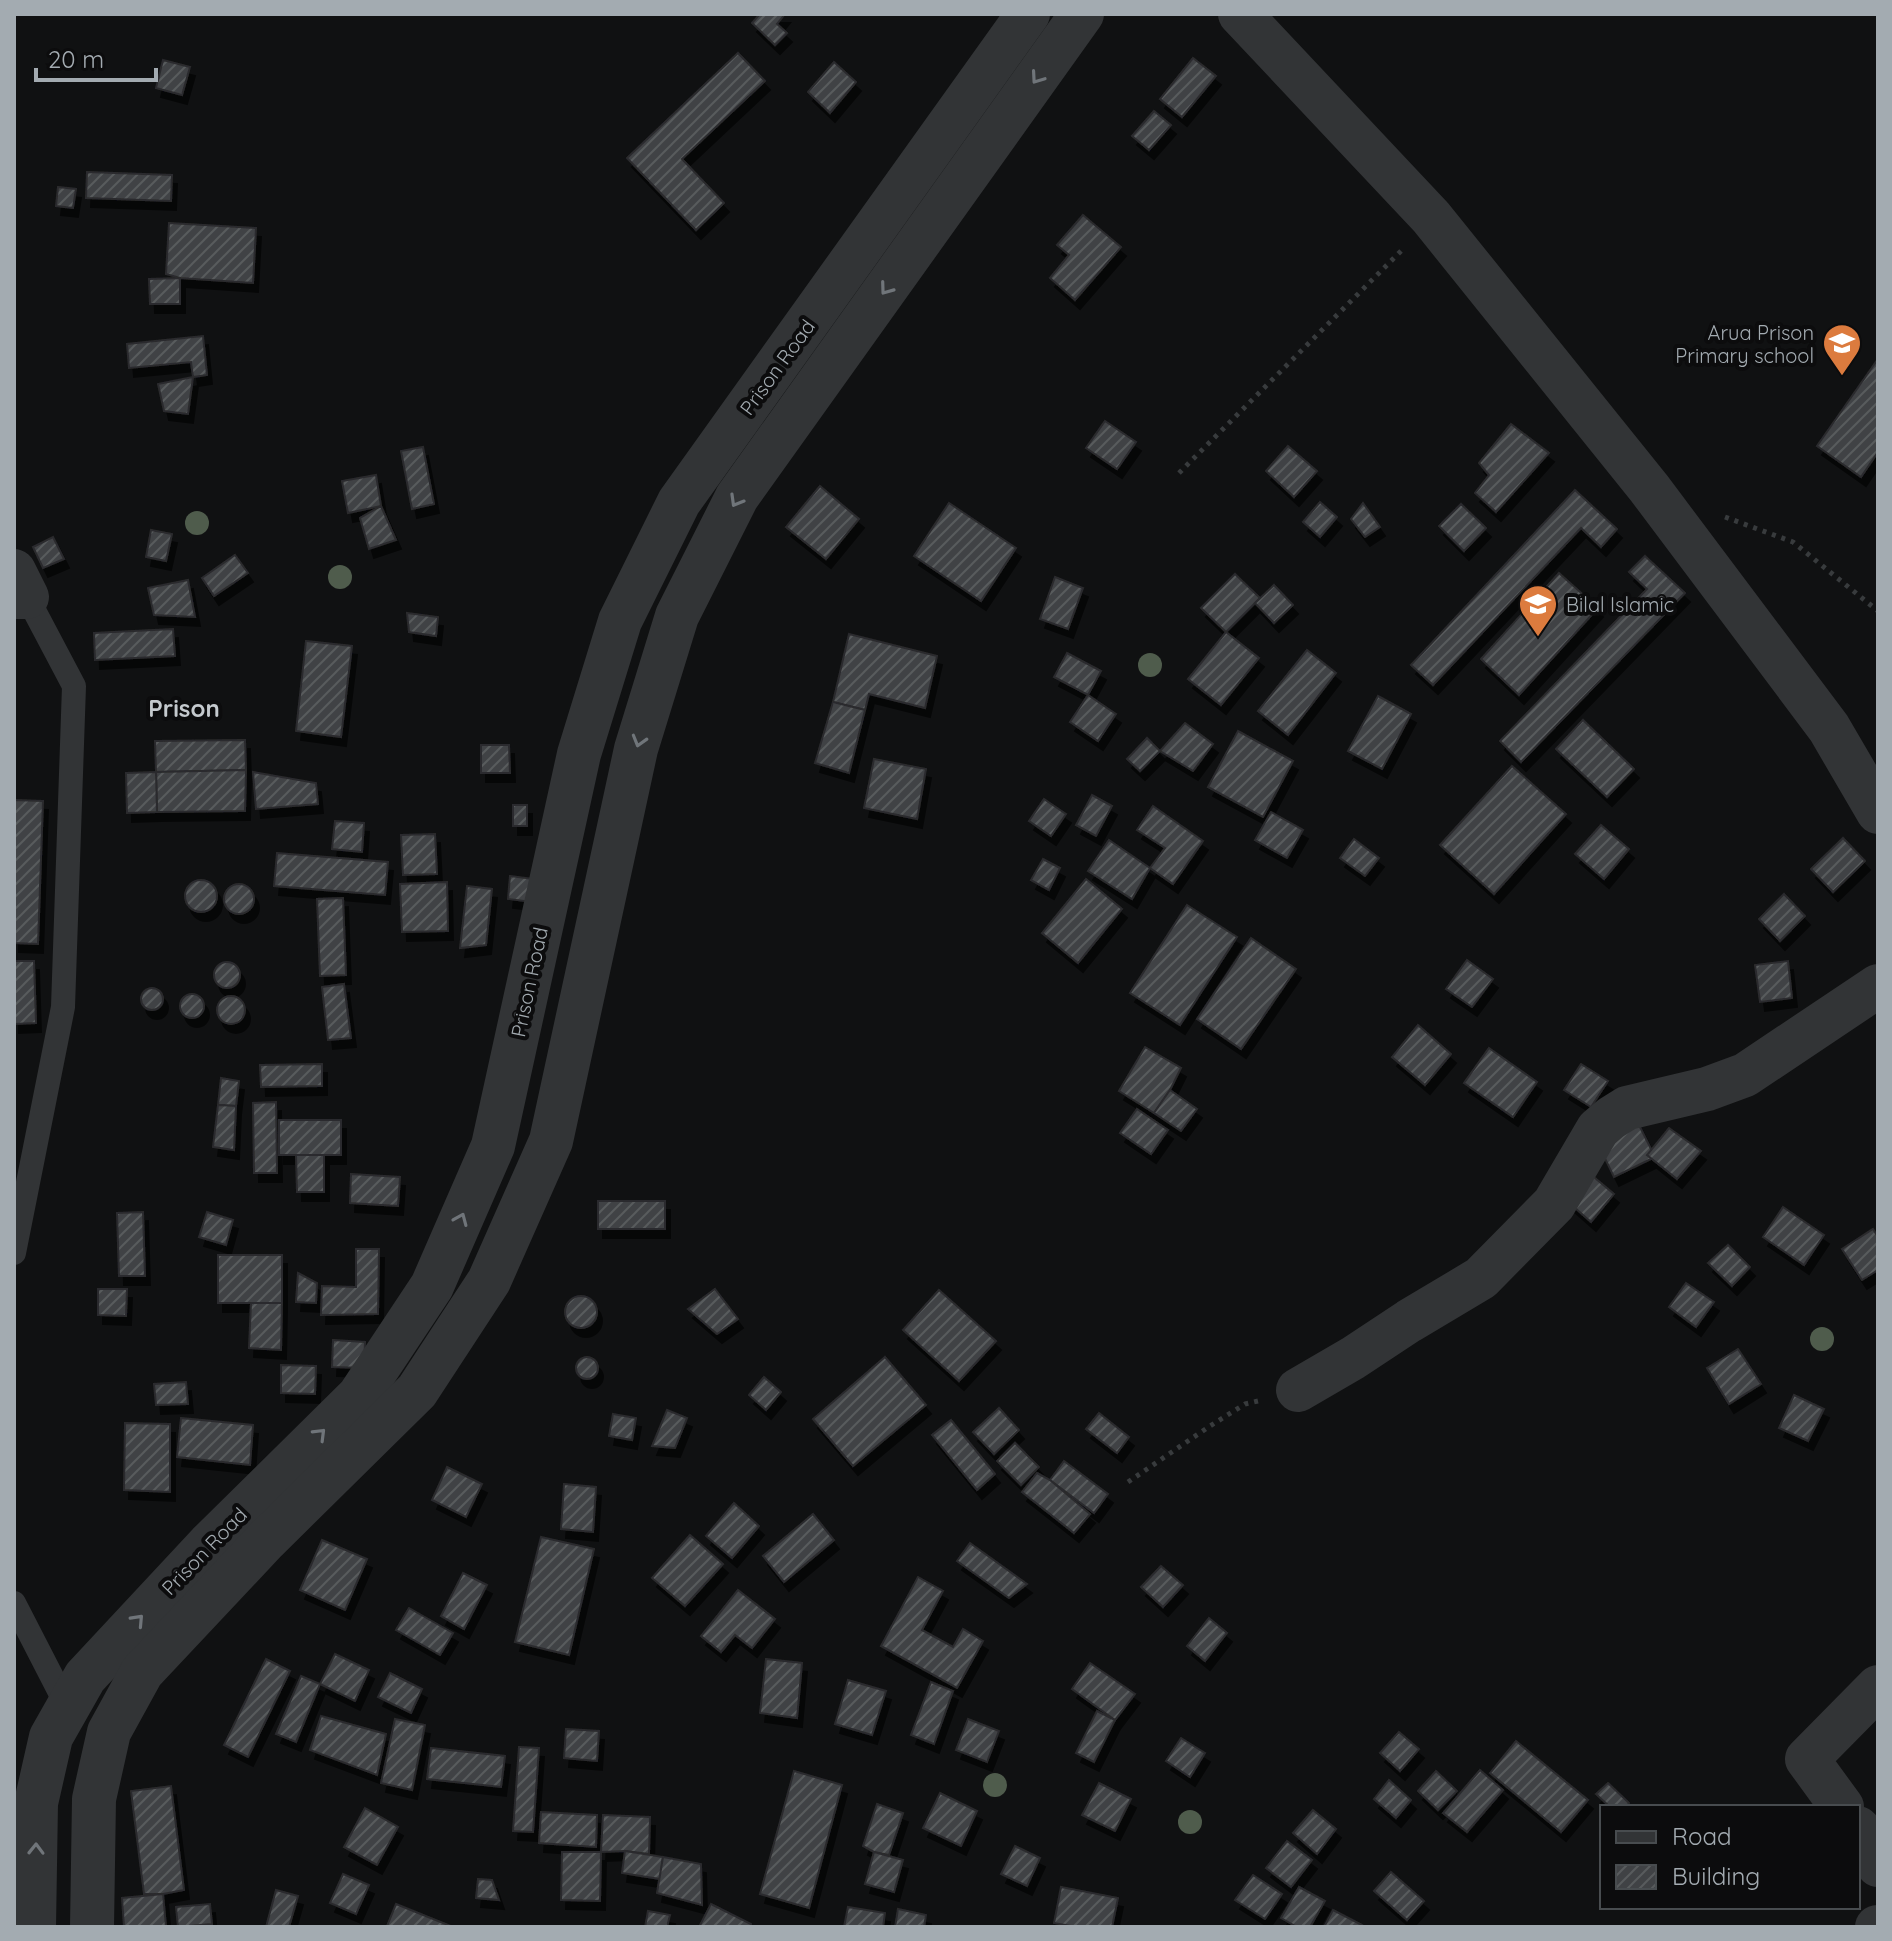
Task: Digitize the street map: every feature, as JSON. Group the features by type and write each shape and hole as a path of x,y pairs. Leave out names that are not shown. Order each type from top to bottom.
{"street":[{"name":"Prison Road","path":"34,1927 36,1803 51,1737 85,1677 209,1544 359,1396 432,1286 493,1146 579,754 620,621 679,502 1028,14"},
{"name":"Prison Road","path":"92,1927 94,1799 109,1732 142,1672 266,1540 417,1391 489,1281 551,1141 636,749 677,616 737,497 1082,14"},
{"path":"1240,14 1431,217 1668,514 1829,728 1878,812"},
{"path":"1298,1390 1481,1278 1554,1204 1598,1129 1611,1118 1627,1108 1707,1089 1745,1075 1878,986"},
{"path":"1841,1805 1807,1759 1878,1687"},
{"path":"1860,1831 1878,1865"}],"lane":[{"path":"14,1253 63,1007 74,686 18,588"},
{"path":"14,1603 68,1708"}],"path":[{"path":"1179,473 1403,249 1431,217"},
{"path":"1721,515 1793,542 1878,611"},
{"path":"1128,1482 1179,1445 1245,1404 1298,1390"}],"building":[{"path":"760,14 785,14 777,24 787,33 775,45 752,23"},
{"path":"738,53 765,81 682,159 724,203 696,230 627,158"},
{"path":"1193,58 1216,76 1182,117 1160,99"},
{"path":"163,60 190,67 182,95 156,88"},
{"path":"834,62 856,82 830,113 808,92"},
{"path":"1154,111 1171,125 1149,150 1132,136"},
{"path":"87,172 172,175 171,201 86,198"},
{"path":"58,187 76,189 73,208 56,206"},
{"path":"1083,215 1121,247 1075,300 1050,278 1069,255 1057,245"},
{"path":"169,223 256,228 253,283 180,278 166,274"},
{"path":"180,278 180,304 150,304 149,279"},
{"path":"203,336 207,375 193,377 191,362 129,368 127,344"},
{"path":"1878,359 1878,452 1861,477 1817,446"},
{"path":"193,377 188,414 164,411 158,384"},
{"path":"1105,421 1136,442 1117,469 1086,448"},
{"path":"1511,424 1549,453 1496,512 1475,493 1489,475 1479,463"},
{"path":"1288,446 1317,471 1294,497 1266,471"},
{"path":"423,447 434,504 412,509 401,451"},
{"path":"376,475 381,506 348,513 342,481"},
{"path":"820,486 859,519 826,559 786,527"},
{"path":"1575,490 1617,529 1601,547 1581,528 1433,685 1411,665"},
{"path":"1320,502 1337,517 1320,537 1303,522"},
{"path":"949,503 1016,548 981,601 914,556"},
{"path":"1363,503 1380,527 1365,537 1351,519"},
{"path":"1461,504 1486,528 1464,551 1439,526"},
{"path":"381,506 396,540 369,549 360,518"},
{"path":"151,530 172,534 166,561 146,557"},
{"path":"53,537 64,559 43,568 33,547"},
{"path":"235,555 248,573 214,596 202,578"},
{"path":"1645,556 1685,593 1521,762 1500,741 1647,589 1629,572"},
{"path":"1559,573 1598,608 1519,695 1481,659"},
{"path":"1235,574 1260,598 1226,632 1201,608"},
{"path":"1055,577 1083,588 1068,629 1040,619"},
{"path":"188,580 195,617 154,615 148,588"},
{"path":"1274,585 1293,605 1274,623 1255,603"},
{"path":"407,613 438,617 436,636 409,632"},
{"path":"173,629 175,656 95,660 94,633"},
{"path":"1226,632 1259,658 1221,705 1188,679"},
{"path":"849,634 937,656 925,708 869,694 865,710 833,702"},
{"path":"306,641 352,646 341,737 296,731"},
{"path":"1307,650 1336,673 1288,735 1258,711"},
{"path":"1067,653 1101,671 1088,695 1054,677"},
{"path":"1088,695 1116,714 1098,741 1070,722"},
{"path":"1378,696 1411,714 1382,769 1348,751"},
{"path":"833,702 865,710 849,773 815,763"},
{"path":"1583,720 1634,769 1607,797 1556,749"},
{"path":"1185,723 1213,744 1193,771 1160,751"},
{"path":"1238,731 1293,761 1263,817 1208,787"},
{"path":"1147,738 1160,751 1140,771 1127,759"},
{"path":"245,740 246,770 156,772 155,741"},
{"path":"481,745 509,745 510,773 481,773"},
{"path":"874,759 926,769 917,819 864,808"},
{"path":"1512,766 1566,814 1494,894 1440,845"},
{"path":"246,770 245,811 157,812 156,772"},
{"path":"156,772 157,812 127,813 126,773"},
{"path":"253,772 316,783 318,804 256,809"},
{"path":"1092,795 1112,806 1096,836 1076,825"},
{"path":"1044,799 1066,814 1051,836 1029,821"},
{"path":"14,800 43,801 38,944 14,943"},
{"path":"513,805 527,805 527,826 513,826"},
{"path":"1153,806 1203,841 1173,884 1150,868 1165,848 1137,830"},
{"path":"1271,812 1303,830 1287,858 1255,840"},
{"path":"335,821 364,823 362,852 332,849"},
{"path":"1601,825 1629,849 1604,879 1575,854"},
{"path":"435,834 437,874 403,875 401,835"},
{"path":"1843,838 1865,861 1833,892 1811,869"},
{"path":"1354,839 1379,858 1365,876 1340,858"},
{"path":"1109,840 1150,868 1132,899 1088,871"},
{"path":"277,853 388,862 385,895 274,886"},
{"path":"1043,859 1060,868 1049,890 1031,880"},
{"path":"510,876 534,879 532,902 508,899"},
{"path":"1086,879 1122,909 1078,963 1042,933"},
{"path":"201,880 212,885 217,896 212,907 201,912 190,907 185,896 190,885"},
{"path":"447,882 448,931 402,932 400,884"},
{"path":"239,884 245,885 253,893 253,905 245,913 239,914 233,913 225,905 224,899 225,893 233,885"},
{"path":"467,886 492,889 486,945 460,948"},
{"path":"1784,894 1805,916 1780,941 1759,919"},
{"path":"343,898 346,975 320,976 317,899"},
{"path":"1187,905 1237,937 1180,1025 1130,993"},
{"path":"1251,938 1296,969 1241,1049 1197,1019"},
{"path":"1467,960 1493,979 1472,1007 1446,989"},
{"path":"14,961 34,961 36,1023 14,1024"},
{"path":"1788,961 1792,998 1760,1002 1755,965"},
{"path":"227,962 236,966 240,975 236,984 227,988 218,984 214,975 218,966"},
{"path":"344,984 351,1038 328,1040 322,987"},
{"path":"152,988 160,991 163,999 160,1007 152,1010 144,1007 141,999 144,991"},
{"path":"192,994 200,998 204,1006 200,1014 192,1018 184,1014 180,1006 184,998"},
{"path":"231,996 241,1000 245,1010 241,1020 231,1024 221,1020 217,1010 221,1000"},
{"path":"1418,1025 1451,1054 1425,1085 1392,1057"},
{"path":"1145,1047 1181,1068 1154,1113 1119,1091"},
{"path":"1489,1048 1537,1082 1513,1117 1464,1083"},
{"path":"322,1064 322,1086 261,1087 260,1065"},
{"path":"1581,1064 1608,1081 1591,1107 1564,1090"},
{"path":"221,1078 239,1081 236,1106 218,1105"},
{"path":"1170,1090 1197,1109 1181,1131 1154,1113"},
{"path":"276,1102 277,1173 254,1173 253,1103"},
{"path":"218,1105 236,1106 234,1150 213,1147"},
{"path":"1137,1109 1168,1130 1151,1154 1120,1133"},
{"path":"279,1120 341,1120 341,1155 279,1155"},
{"path":"1637,1121 1655,1157 1614,1177 1596,1140"},
{"path":"1669,1128 1701,1151 1677,1179 1647,1155"},
{"path":"296,1155 324,1155 324,1192 297,1192"},
{"path":"1589,1173 1614,1194 1591,1222 1566,1200"},
{"path":"351,1174 400,1177 398,1206 350,1203"},
{"path":"598,1201 665,1201 665,1229 598,1229"},
{"path":"1783,1207 1824,1235 1804,1265 1763,1237"},
{"path":"143,1212 145,1276 119,1276 117,1213"},
{"path":"207,1212 233,1220 226,1245 199,1237"},
{"path":"1873,1229 1878,1237 1878,1270 1862,1280 1842,1249"},
{"path":"1728,1245 1750,1267 1732,1286 1708,1263"},
{"path":"356,1249 379,1249 378,1314 321,1315 322,1286 356,1287"},
{"path":"218,1255 282,1255 282,1303 218,1303"},
{"path":"298,1273 317,1283 316,1303 296,1302"},
{"path":"1686,1283 1714,1302 1696,1327 1669,1307"},
{"path":"98,1289 127,1289 126,1316 98,1315"},
{"path":"715,1289 738,1319 717,1334 688,1309"},
{"path":"939,1290 996,1341 959,1381 903,1330"},
{"path":"581,1296 592,1301 597,1312 592,1323 581,1328 570,1323 565,1312 570,1301"},
{"path":"251,1303 282,1303 281,1350 249,1348"},
{"path":"333,1340 365,1342 364,1368 332,1367"},
{"path":"1738,1349 1761,1384 1729,1404 1707,1368"},
{"path":"587,1357 595,1360 598,1368 595,1376 587,1379 579,1376 576,1368 579,1360"},
{"path":"885,1357 926,1405 853,1466 813,1419"},
{"path":"281,1365 316,1366 315,1394 281,1393"},
{"path":"764,1377 781,1392 766,1410 749,1395"},
{"path":"186,1382 188,1404 156,1405 154,1384"},
{"path":"1794,1395 1824,1409 1808,1441 1779,1428"},
{"path":"999,1408 1019,1430 994,1454 973,1432"},
{"path":"667,1410 687,1418 675,1448 652,1446"},
{"path":"1099,1413 1129,1437 1117,1453 1086,1429"},
{"path":"613,1414 636,1418 632,1440 609,1436"},
{"path":"181,1418 253,1425 250,1465 177,1457"},
{"path":"951,1420 995,1474 977,1490 932,1435"},
{"path":"125,1423 170,1424 170,1492 124,1490"},
{"path":"1015,1443 1039,1467 1021,1485 997,1461"},
{"path":"1064,1461 1108,1494 1094,1513 1050,1480"},
{"path":"447,1467 482,1484 466,1517 432,1500"},
{"path":"1037,1473 1050,1480 1090,1514 1074,1533 1022,1492"},
{"path":"564,1484 596,1487 593,1532 561,1529"},
{"path":"734,1503 759,1526 732,1558 706,1536"},
{"path":"813,1514 834,1540 784,1582 763,1556"},
{"path":"690,1535 723,1564 685,1606 652,1578"},
{"path":"541,1537 594,1549 569,1655 515,1642"},
{"path":"322,1540 367,1559 345,1610 300,1590"},
{"path":"970,1543 1027,1584 1009,1598 957,1561"},
{"path":"1161,1566 1183,1585 1163,1607 1141,1587"},
{"path":"463,1573 487,1585 464,1629 441,1616"},
{"path":"918,1577 943,1591 922,1630 953,1647 963,1629 983,1641 957,1688 881,1646"},
{"path":"738,1590 775,1619 752,1648 735,1635 721,1652 701,1636"},
{"path":"409,1608 453,1633 440,1655 396,1630"},
{"path":"1209,1618 1227,1633 1205,1661 1187,1646"},
{"path":"335,1654 369,1670 355,1701 320,1684"},
{"path":"266,1659 290,1671 248,1757 224,1745"},
{"path":"766,1659 802,1663 797,1718 760,1713"},
{"path":"1090,1663 1135,1694 1115,1720 1072,1689"},
{"path":"390,1673 422,1689 411,1713 378,1697"},
{"path":"301,1676 320,1684 296,1742 276,1734"},
{"path":"848,1680 886,1691 872,1735 835,1724"},
{"path":"931,1682 953,1691 934,1744 911,1735"},
{"path":"1097,1711 1115,1720 1094,1762 1076,1753"},
{"path":"321,1716 386,1734 377,1775 310,1750"},
{"path":"395,1719 425,1725 412,1790 381,1783"},
{"path":"968,1719 999,1731 987,1762 956,1750"},
{"path":"566,1729 599,1731 597,1761 564,1758"},
{"path":"1399,1732 1419,1749 1400,1771 1380,1753"},
{"path":"1181,1738 1205,1753 1190,1777 1166,1761"},
{"path":"1516,1741 1588,1800 1561,1832 1490,1773"},
{"path":"519,1747 539,1748 533,1832 513,1831"},
{"path":"431,1748 505,1756 501,1787 427,1779"},
{"path":"1480,1770 1503,1790 1467,1832 1443,1813"},
{"path":"794,1771 842,1785 809,1908 760,1894"},
{"path":"1436,1771 1457,1791 1438,1810 1418,1791"},
{"path":"1389,1780 1411,1800 1396,1818 1374,1799"},
{"path":"1099,1783 1131,1799 1115,1831 1082,1815"},
{"path":"1608,1783 1629,1803 1608,1805 1596,1794"},
{"path":"171,1786 184,1890 144,1894 131,1791"},
{"path":"940,1793 977,1811 961,1846 923,1828"},
{"path":"877,1804 903,1813 889,1855 863,1846"},
{"path":"365,1808 398,1827 377,1865 344,1847"},
{"path":"1313,1810 1336,1829 1317,1854 1293,1833"},
{"path":"541,1812 597,1815 596,1847 539,1843"},
{"path":"603,1815 650,1817 649,1854 601,1852"},
{"path":"1287,1841 1312,1860 1291,1887 1266,1868"},
{"path":"1015,1846 1040,1858 1027,1886 1001,1874"},
{"path":"625,1851 663,1857 660,1879 622,1873"},
{"path":"562,1852 601,1852 600,1901 561,1900"},
{"path":"874,1852 903,1860 894,1892 865,1884"},
{"path":"663,1857 701,1864 702,1905 657,1893"},
{"path":"1391,1872 1424,1901 1407,1920 1374,1891"},
{"path":"343,1874 369,1885 356,1914 330,1903"},
{"path":"1253,1875 1282,1894 1265,1919 1235,1900"},
{"path":"478,1879 492,1880 499,1900 476,1898"},
{"path":"1061,1887 1118,1898 1112,1927 1076,1927 1054,1923"},
{"path":"1299,1887 1325,1901 1310,1927 1297,1927 1281,1918"},
{"path":"276,1890 298,1896 289,1927 266,1927"},
{"path":"163,1894 166,1927 124,1927 122,1898"},
{"path":"210,1904 212,1924 178,1927 176,1907"},
{"path":"396,1904 453,1927 387,1926"},
{"path":"711,1904 751,1924 750,1927 699,1927"},
{"path":"848,1907 885,1913 883,1927 844,1927"},
{"path":"898,1909 926,1915 924,1927 895,1927"},
{"path":"1333,1910 1362,1925 1361,1927 1324,1927"},
{"path":"648,1911 670,1915 667,1927 645,1927"}],"place":[{"name":"Arua Prison Primary school","path":"1842,377"},
{"name":"Bilal Islamic","path":"1538,638"}],"district":[{"name":"Prison","path":"184,708"}]}
